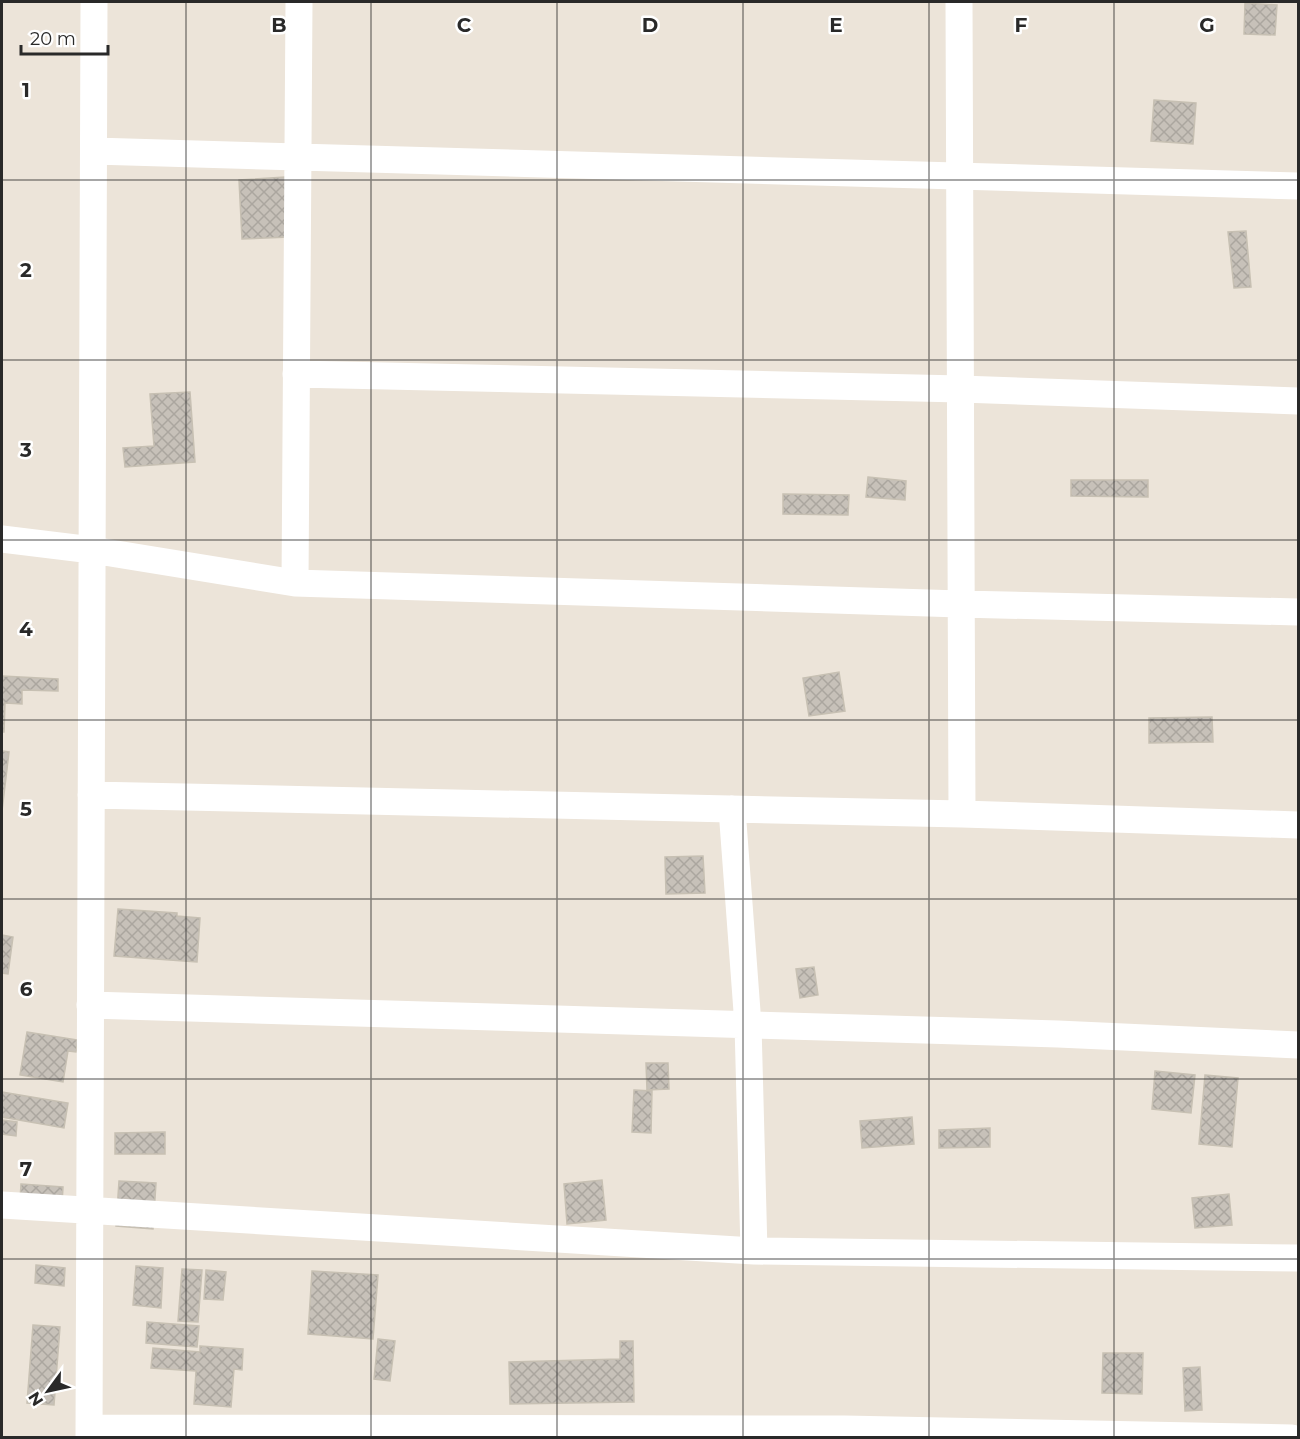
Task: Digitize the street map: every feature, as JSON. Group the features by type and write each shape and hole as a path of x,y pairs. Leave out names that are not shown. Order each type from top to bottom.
{"street":[{"path":"94,2 89,1433 845,1430 1293,1437"},
{"path":"295,583 299,2"},
{"path":"959,2 962,814"},
{"path":"94,151 1299,186"},
{"path":"296,374 961,389 1299,401"},
{"path":"2,539 92,550 295,583 1299,612"},
{"path":"91,795 962,814 1299,825"},
{"path":"732,809 748,1025 754,1251"},
{"path":"90,1005 1058,1034 1299,1045"},
{"path":"2,1205 754,1251 1299,1258"}],"building":[{"path":"1245,3 1277,5 1275,35 1244,34"},
{"path":"1154,100 1196,103 1193,144 1151,141"},
{"path":"285,177 289,237 242,239 239,180"},
{"path":"1246,231 1251,287 1234,288 1228,232"},
{"path":"190,392 195,462 125,467 123,448 154,446 150,394"},
{"path":"868,477 906,481 905,500 866,497"},
{"path":"1071,480 1148,480 1148,497 1071,496"},
{"path":"783,494 849,495 848,515 783,514"},
{"path":"839,672 845,711 809,716 803,678"},
{"path":"2,676 58,679 58,691 22,690 22,704 5,703 4,732 2,732"},
{"path":"1212,717 1213,742 1149,743 1149,718"},
{"path":"2,751 9,752 2,811"},
{"path":"703,856 705,893 666,894 665,857"},
{"path":"118,909 177,913 177,916 200,918 197,962 114,956"},
{"path":"2,935 13,937 8,974 2,973"},
{"path":"814,967 818,995 800,998 796,969"},
{"path":"27,1032 78,1040 76,1052 68,1051 63,1082 20,1075"},
{"path":"646,1063 668,1063 669,1089 647,1090"},
{"path":"1155,1071 1195,1075 1191,1113 1152,1109"},
{"path":"1205,1075 1238,1078 1232,1147 1199,1144"},
{"path":"634,1090 652,1091 651,1133 632,1132"},
{"path":"2,1092 68,1103 64,1128 2,1117"},
{"path":"912,1117 914,1144 862,1148 860,1121"},
{"path":"2,1120 17,1122 16,1136 2,1134"},
{"path":"990,1128 990,1147 939,1148 939,1130"},
{"path":"165,1132 165,1154 115,1154 115,1133"},
{"path":"602,1180 606,1220 567,1224 564,1184"},
{"path":"119,1181 156,1183 153,1229 116,1226"},
{"path":"21,1184 63,1187 62,1204 20,1201"},
{"path":"1229,1194 1232,1225 1195,1228 1192,1198"},
{"path":"36,1265 65,1268 64,1286 35,1283"},
{"path":"136,1266 163,1268 161,1308 133,1305"},
{"path":"182,1269 202,1270 198,1322 178,1321"},
{"path":"206,1270 226,1272 223,1300 204,1299"},
{"path":"312,1271 378,1275 373,1339 308,1334"},
{"path":"147,1322 199,1326 197,1347 146,1343"},
{"path":"33,1325 60,1327 54,1405 27,1403"},
{"path":"378,1339 395,1341 390,1381 374,1379"},
{"path":"620,1341 633,1341 634,1402 510,1404 509,1362 620,1359"},
{"path":"200,1346 243,1349 242,1370 234,1369 231,1407 194,1404 196,1371 151,1368 153,1348 200,1352"},
{"path":"1103,1353 1143,1353 1142,1394 1102,1393"},
{"path":"1200,1367 1202,1410 1185,1411 1183,1368"}]}
